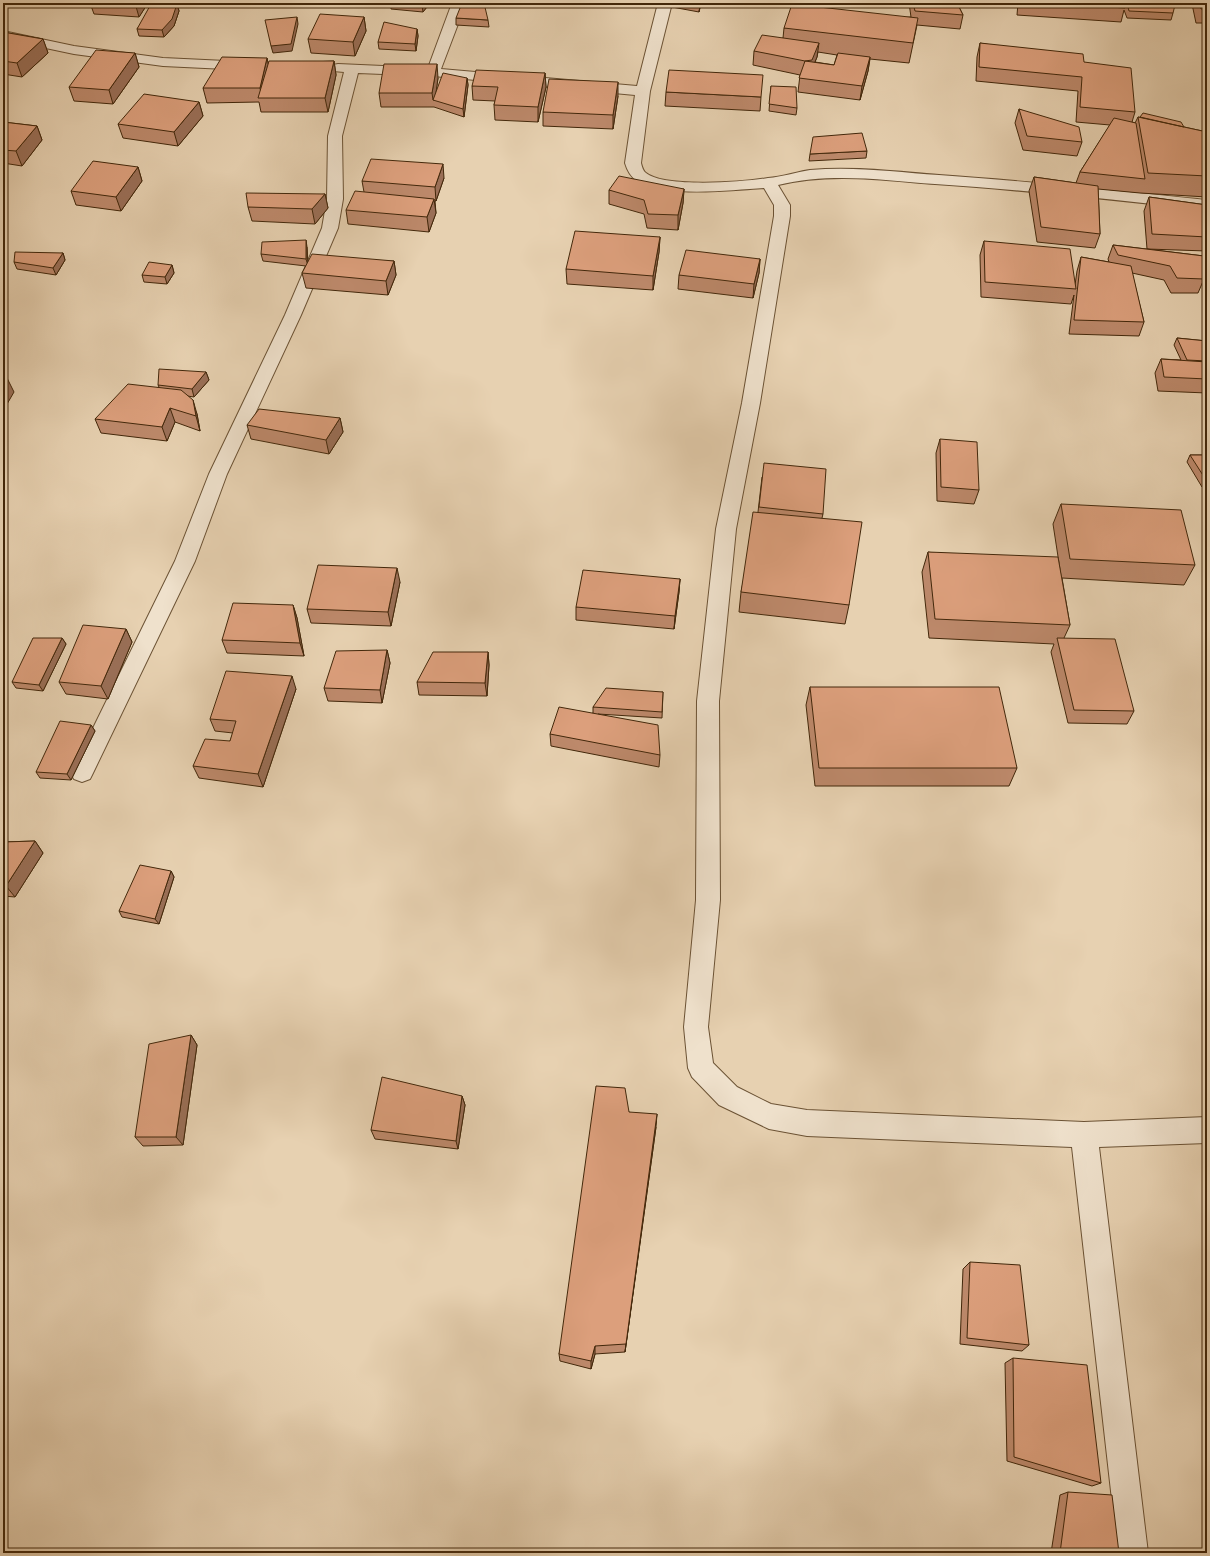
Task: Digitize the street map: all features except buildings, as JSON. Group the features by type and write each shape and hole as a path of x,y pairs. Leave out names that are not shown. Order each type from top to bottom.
{"street":[{"path":"433,72 459,3"},
{"path":"665,3 644,91 633,163 635,170 641,177 653,182 667,185 704,187 769,183 810,174 856,174 958,181 1207,205"},
{"path":"3,35 74,50 163,62 261,66"},
{"path":"322,68 433,72 644,91"},
{"path":"82,773 185,561 218,474 293,315 330,228 334,199 335,136 352,69"},
{"path":"769,183 782,205 782,216 751,403 726,530 708,701 708,900 696,1027 702,1068 728,1096 768,1116 807,1123 1084,1135 1207,1130"},
{"path":"1084,1135 1133,1553"}]}
